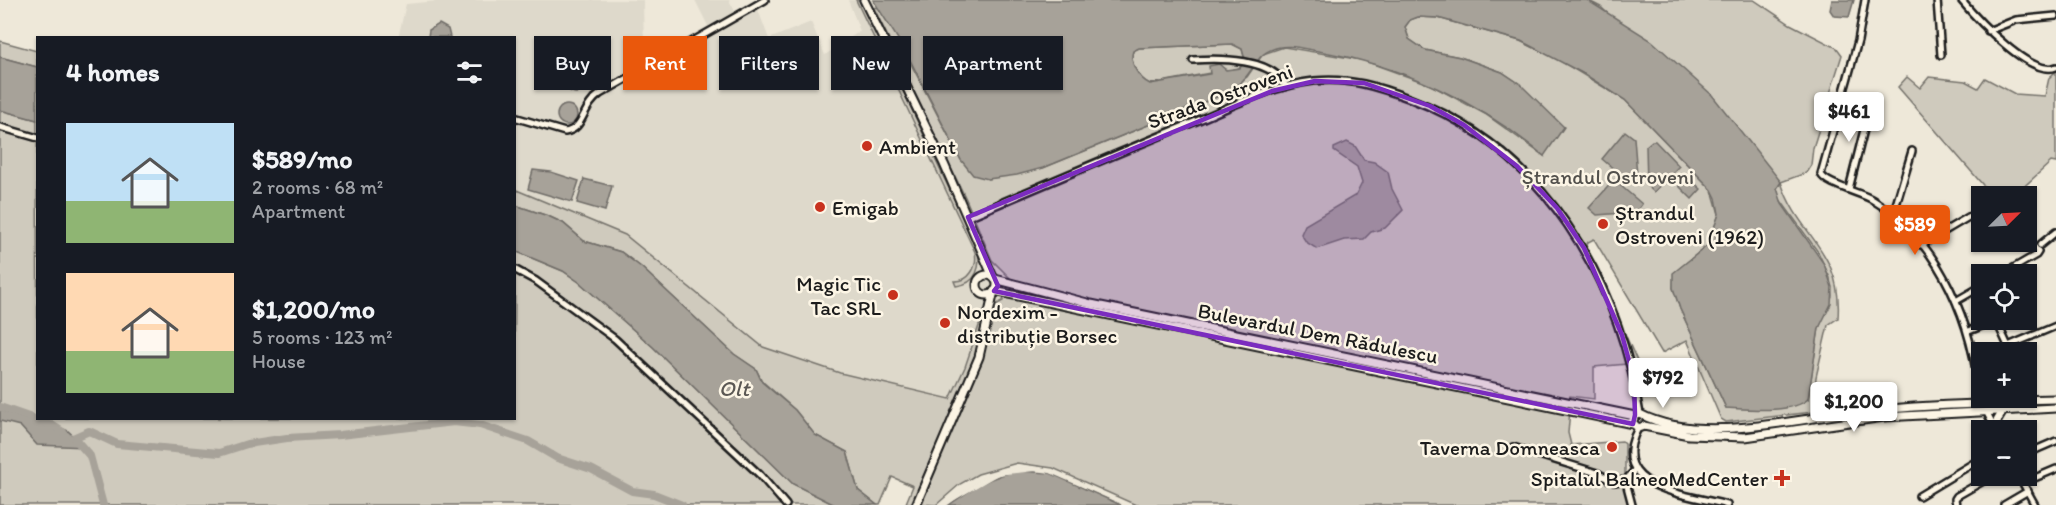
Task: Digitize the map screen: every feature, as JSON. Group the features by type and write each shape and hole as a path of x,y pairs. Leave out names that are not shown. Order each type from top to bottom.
{"main road":[{"path":"864,0 968,218 997,286 987,313 982,345 975,369 916,505"},
{"path":"981,251 978,288 982,293 987,313"},
{"path":"988,266 1006,284"},
{"path":"979,279 984,275 994,278"},
{"name":"Bulevardul Dem Rădulescu","path":"994,278 1006,284 1090,304 1638,421"},
{"path":"982,293 994,291"},
{"name":"Bulevardul Dem Rădulescu","path":"994,291 1638,421 1734,429 1893,408 1971,404"},
{"path":"990,304 996,297 1006,293"},
{"name":"Bulevardul Dem Rădulescu","path":"2037,400 2056,399"},
{"name":"Bulevardul Dem Rădulescu","path":"1996,408 2003,411 2056,408"},
{"path":"1998,420 2003,411"}],"street":[{"path":"516,118 565,132 572,131 579,126 589,102 600,94 765,0"},
{"path":"1865,0 1858,41 1821,171 1824,180 1874,201 1893,215 1921,245 1956,301 1971,342"},
{"path":"1937,0 1941,55"},
{"path":"1961,0 1988,31 2011,49 2044,69 2056,67"},
{"path":"1988,31 2016,20 2056,16"},
{"path":"1193,60 1227,58 1242,62 1279,76 1286,86"},
{"name":"Strada Ostroveni","path":"968,218 1131,148 1286,86 1326,80 1377,87 1442,112 1481,137 1517,166 1557,208 1584,248 1622,334 1634,379 1638,421"},
{"path":"1849,189 1871,102"},
{"path":"0,127 36,137"},
{"path":"1893,215 1912,151"},
{"path":"1921,245 1971,215"},
{"path":"2020,264 2036,255 2037,247 2056,232"},
{"path":"516,270 536,280 615,339 760,475 786,505"},
{"path":"1956,301 1971,292"},
{"path":"1969,332 1996,320 2008,346 2056,326"},
{"path":"1632,505 1627,486 1634,471 1630,447 1638,421"},
{"path":"2037,449 2056,441"},
{"path":"1513,447 1597,473 1614,482 1626,480 1634,471"},
{"path":"1919,496 1971,465"},
{"path":"2037,477 2056,469"},
{"path":"1634,471 1651,484 1727,505"},
{"path":"1956,505 1955,499 1975,486"},
{"path":"2025,486 2035,505"},
{"path":"2004,505 2028,491"}],"highlighted area":[{"path":"1315,81 1364,83 1430,106 1464,125 1517,166 1557,208 1584,248 1622,335 1634,379 1633,424 994,291 998,286 968,217 1272,91"}],"shaded area":[{"path":"447,0 643,0 644,36 623,36 623,90 707,90 707,36 690,36 708,26 695,0 729,0 738,17 757,7 768,36 719,36 719,90 819,90 819,41 825,55 831,51 831,90 911,90 911,85 966,199 992,260 1010,278 1003,301 965,367 951,399 840,373 763,347 625,235 516,189 516,36 398,36 406,4"},
{"path":"848,0 873,0 876,7 874,8 887,36 853,36 860,31"},
{"path":"811,22 817,36 776,36"}],"green space":[{"path":"856,0 860,0 877,36 873,36"},
{"name":"Ștrandul Ostroveni","path":"1587,0 1754,0 1790,24 1837,48 1842,55 1813,148 1811,165 1806,173 1781,182 1798,217 1827,260 1834,276 1838,295 1838,318 1828,325 1816,377 1813,412 1726,422 1721,419 1687,340 1662,353 1594,239 1588,242 1586,247 1638,363 1594,367 1594,399 1570,396 1570,406 1628,417 1627,420 1570,410 1568,433 1571,445 1622,441 1625,444 1625,489 1631,505 1136,505 1053,468 1017,463 978,474 960,484 936,505 906,503 913,486 892,477 880,505 877,505 858,490 847,452 815,435 795,410 762,381 756,369 734,354 641,267 621,252 584,241 563,223 516,205 516,190 625,235 763,347 840,373 950,399 965,367 984,311 1003,301 1006,291 1002,290 1003,286 1007,287 1010,278 992,260 966,199 911,85 911,64 961,160 988,179 1043,168 1219,96 1247,77 1263,54 1284,47 1362,60 1431,85 1485,114 1544,156 1520,84 1502,72 1460,57 1425,50 1409,39 1405,27 1410,20 1418,17 1438,18 1520,41 1554,57 1625,100 1712,190 1719,214 1708,245 1674,273 1673,288 1680,309 1726,408 1808,399 1819,328 1832,296 1830,278 1818,252 1779,198 1777,188 1781,183 1601,7"},
{"path":"876,7 888,20 896,36 887,36 874,8"},
{"path":"0,41 36,51 36,67 0,57"},
{"path":"1232,44 1242,49 1245,60 1243,66 1231,70 1219,66 1210,73 1150,84 1139,75 1132,61 1133,51 1139,48"},
{"path":"2056,71 2056,163 2051,162 2025,186 1984,186 1898,87 1907,77 1920,88 1929,77 1965,81 1978,88 1985,78 2015,94 2045,96 2049,78"},
{"path":"898,90 902,90 977,248 979,261 976,273 969,282 956,286 954,281 964,279 974,268 975,252"},
{"path":"0,110 36,120 36,420 516,420 516,251 563,271 579,282 653,347 793,484 835,505 0,505"}],"water":[{"path":"873,0 1587,0 1652,41 1712,95 1781,182 1777,188 1782,204 1824,264 1832,287 1831,304 1819,328 1808,399 1801,404 1780,409 1726,408 1680,309 1673,288 1673,273 1708,245 1719,214 1712,190 1625,100 1584,74 1521,41 1438,18 1418,17 1410,20 1405,27 1409,39 1425,50 1460,57 1502,72 1520,84 1564,127 1544,156 1493,119 1438,88 1349,57 1284,46 1264,54 1239,84 1219,96 1043,168 988,179 973,175 961,160 925,90 1063,90 1063,36 923,36 923,85 911,62 911,36 896,36","holes":["1232,44 1242,49 1245,60 1240,68 1226,70 1219,64 1209,66 1210,74 1150,84 1139,75 1132,56 1133,51 1139,48"]},
{"path":"1832,0 1854,0 1849,17 1834,16 1830,10"},
{"path":"439,24 448,29 450,36 428,36 429,30"},
{"path":"0,57 36,67 36,120 0,110"},
{"path":"569,90 583,90 576,93"},
{"path":"567,105 574,108 577,115 574,122 567,125 560,122 557,115 560,108"},
{"path":"1625,131 1634,138 1637,175 1630,183 1602,159"},
{"path":"1655,141 1679,166 1654,192 1647,186 1646,146"},
{"path":"1347,142 1355,146 1364,160 1374,162 1388,172 1392,189 1403,210 1385,228 1371,232 1364,239 1344,240 1317,249 1306,242 1301,234 1305,225 1356,195 1362,183 1357,167 1334,151 1334,148"},
{"path":"533,170 551,172 579,181 572,202 528,189"},
{"path":"1688,177 1701,189 1692,199 1679,186"},
{"path":"584,179 612,186 605,211 577,203"},
{"path":"1614,180 1642,204 1636,212 1597,215 1589,208"},
{"name":"Olt","path":"516,205 563,223 584,241 621,252 641,267 734,354 756,369 762,382 795,410 815,435 847,452 858,490 877,505 835,505 793,484 653,347 579,282 563,271 516,251"},
{"path":"0,410 33,421 48,422 68,431 85,447 37,445 20,426 0,421"},
{"path":"1019,471 1050,473 1121,505 949,505 990,479"}],"pier":[{"path":"1018,468 1051,470 1124,505 1050,473 1035,471 998,475 946,505 982,479 997,472"}],"waterway":[{"path":"0,407 36,419"},
{"path":"38,420 63,432"},
{"path":"73,438 89,431 117,444 219,453 247,444 287,438 340,435 454,422 480,425 528,441 557,458 591,469 632,491 654,494 682,505"},
{"path":"76,440 90,456 103,505"}],"place":[{"name":"Ambient","path":"867,146"},
{"name":"Emigab","path":"820,207"},
{"name":"Ștrandul Ostroveni (1962)","path":"1603,224"},
{"name":"Magic Tic Tac SRL","path":"893,295"},
{"name":"Nordexim - distribuție Borsec","path":"945,323"},
{"name":"Taverna Domneasca","path":"1612,447"},
{"name":"Spitalul BalneoMedCenter","path":"1782,478"}]}
